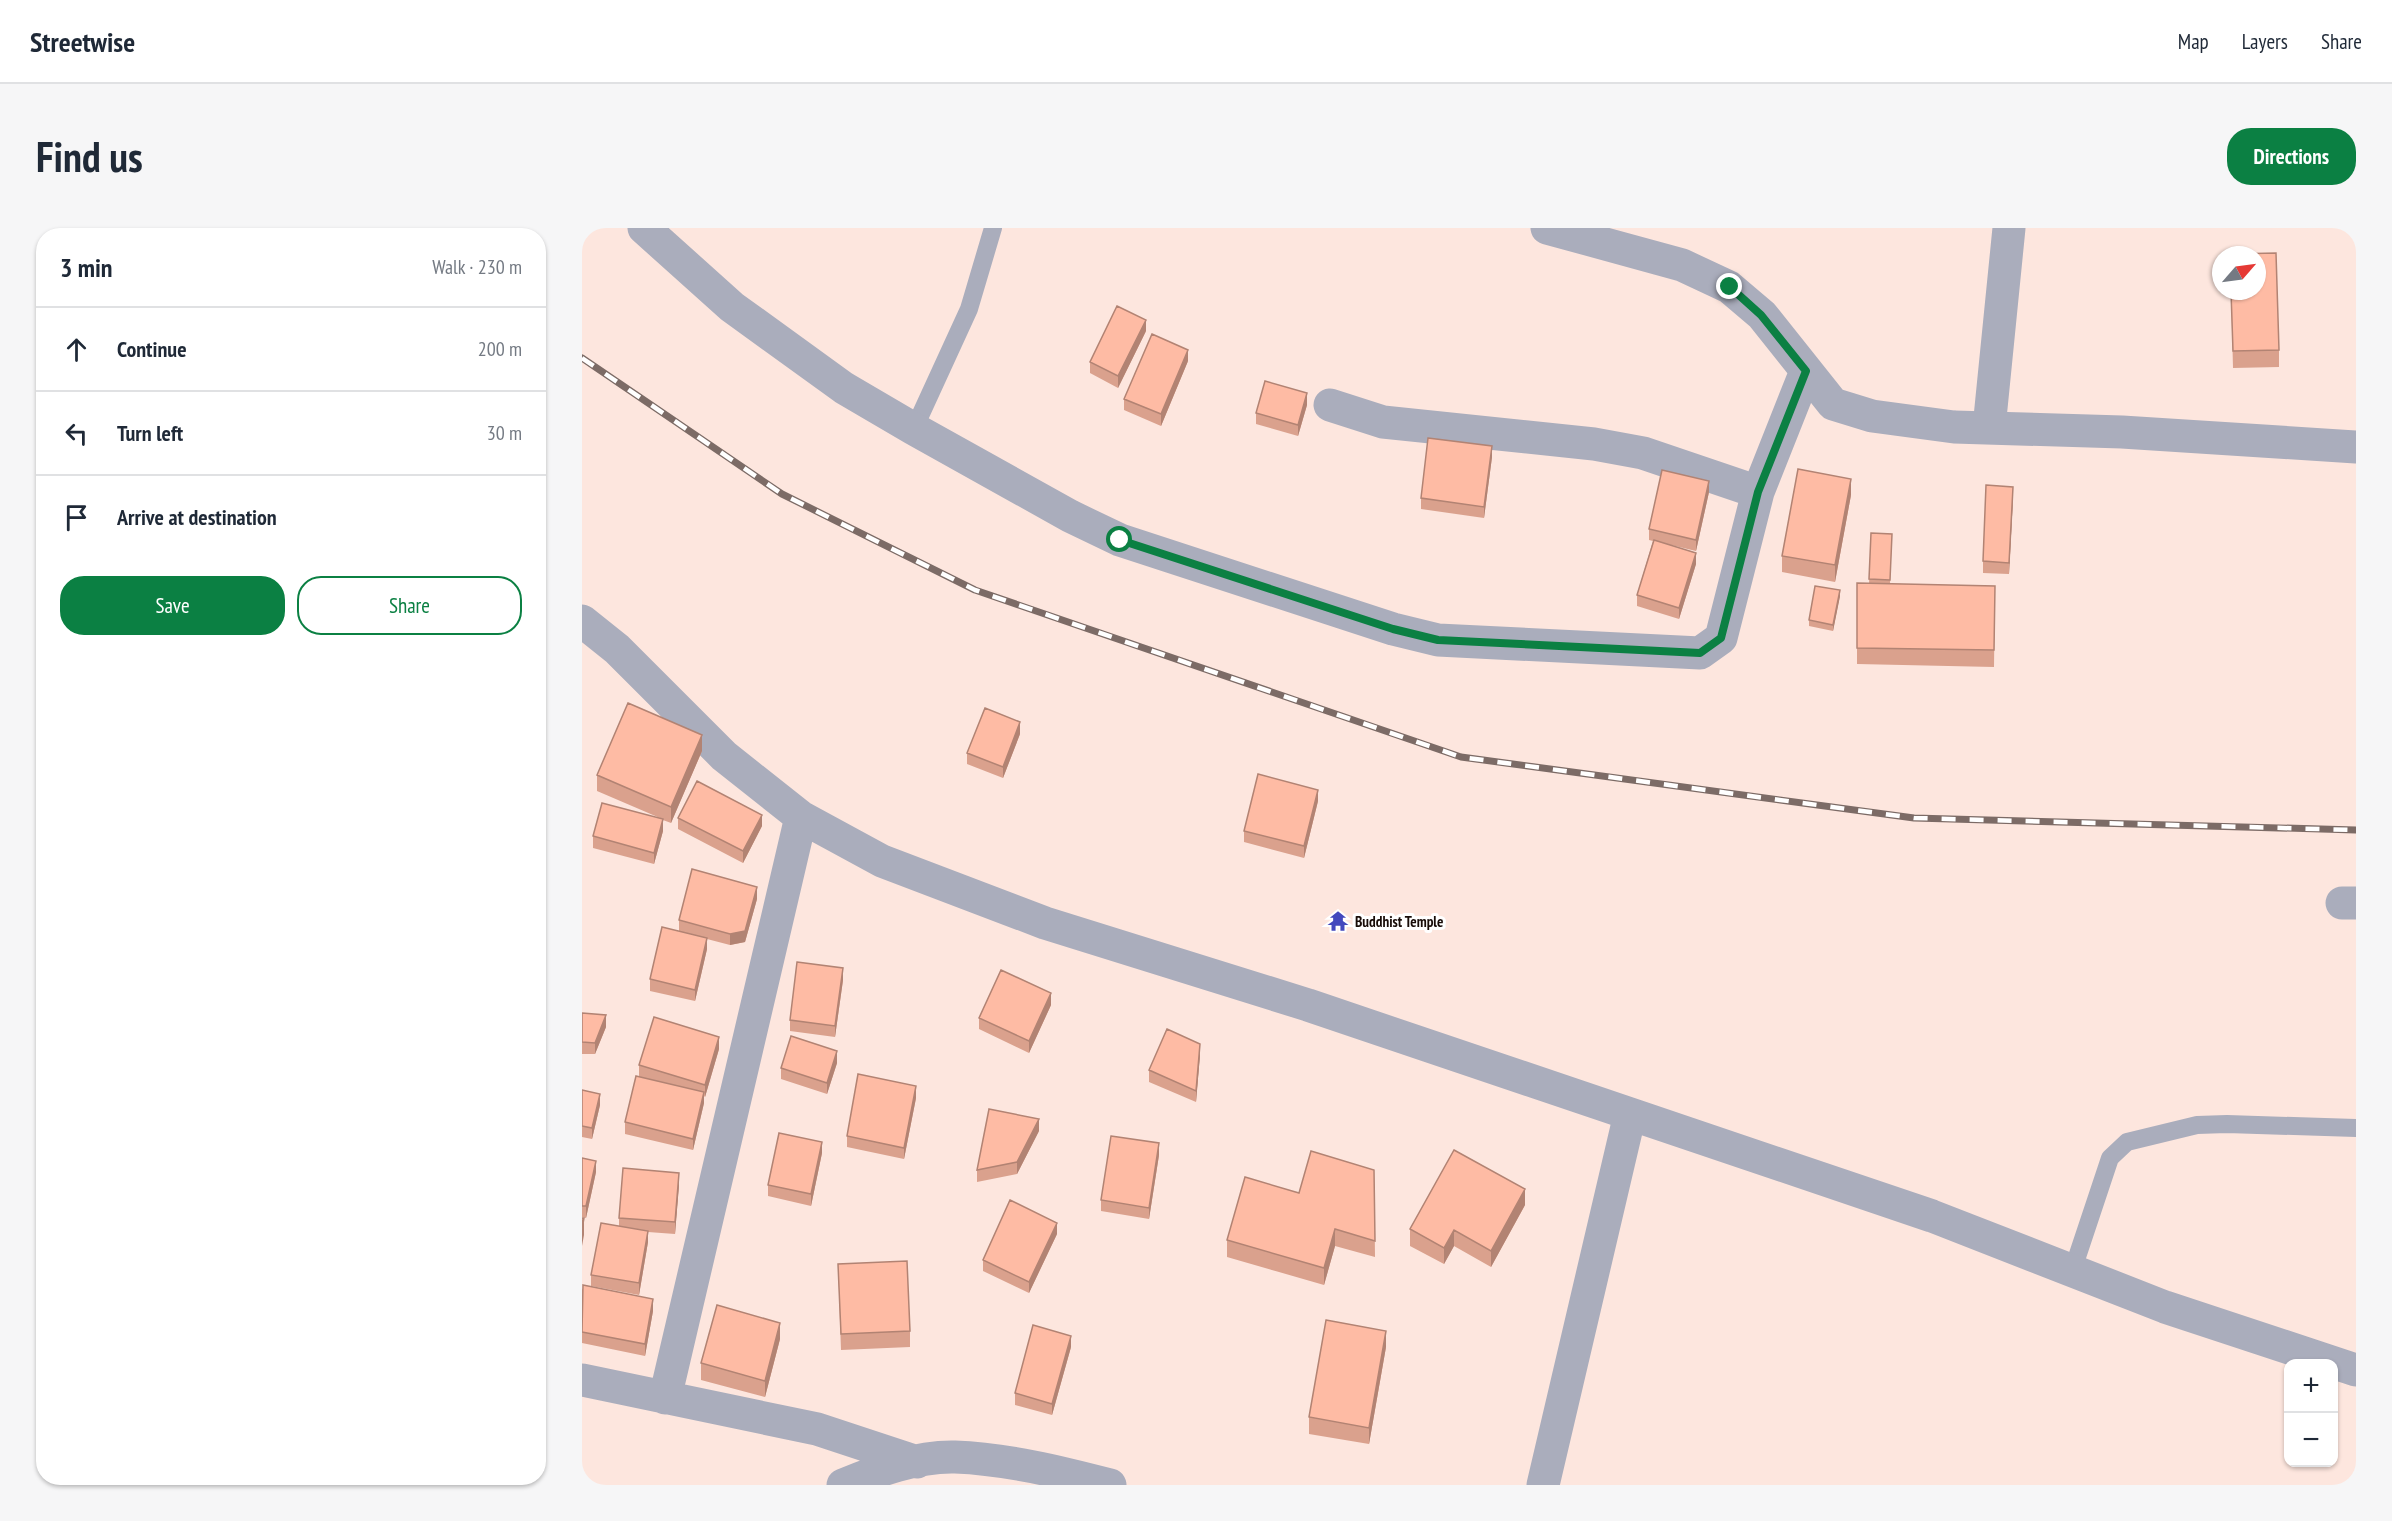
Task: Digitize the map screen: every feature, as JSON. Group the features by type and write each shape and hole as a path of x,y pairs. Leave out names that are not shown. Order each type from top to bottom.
{"street":[{"path":"644,228 732,307 844,388 1070,516 1120,540 1393,629 1438,640 1700,653 1721,638 1758,492 1806,371"},
{"path":"1547,228 1604,235 1682,265 1730,287 1761,315 1833,404 1872,416 1954,427 2122,432 2356,447"},
{"path":"1989,428 2009,228"},
{"path":"1330,405 1383,422 1594,444 1643,453 1758,492"},
{"path":"584,632 617,649 724,756 801,817 882,861 1045,923 1308,1005 1932,1216 2165,1306 2356,1370"},
{"path":"665,1398 801,817"},
{"path":"1543,1485 1630,1114"},
{"path":"582,1380 817,1429 917,1462"},
{"path":"843,1485 881,1469 953,1457 1050,1469 1110,1485"}],"lane":[{"path":"914,429 969,309 993,228"},
{"path":"2073,1269 2110,1158 2127,1142 2197,1125 2356,1128"}],"building":[{"path":"2266,253 2276,253 2279,350 2233,351 2231,300 2266,300"},
{"path":"1117,306 1146,320 1118,376 1090,362"},
{"path":"1152,334 1188,350 1161,414 1124,399"},
{"path":"1265,381 1307,393 1298,425 1256,413"},
{"path":"1428,438 1492,446 1484,507 1421,498"},
{"path":"1798,469 1851,479 1835,565 1782,556"},
{"path":"1662,470 1709,481 1696,540 1649,529"},
{"path":"1986,485 2013,487 2009,563 1983,561"},
{"path":"1871,533 1892,534 1890,580 1869,579"},
{"path":"1654,540 1696,553 1679,608 1637,595"},
{"path":"1857,583 1995,586 1994,650 1857,648"},
{"path":"1815,586 1840,590 1833,625 1809,620"},
{"path":"628,703 702,735 671,807 597,775"},
{"path":"985,708 1020,722 1003,767 967,753"},
{"path":"1258,774 1318,790 1304,846 1244,831"},
{"path":"697,781 762,815 743,851 678,818"},
{"path":"602,803 663,819 654,853 593,836"},
{"path":"692,869 757,887 745,931 730,934 679,920"},
{"path":"662,927 707,938 695,990 650,979"},
{"path":"797,962 843,968 835,1026 790,1020"},
{"path":"1001,970 1051,993 1029,1041 979,1018"},
{"path":"582,1013 606,1015 595,1043 582,1042"},
{"path":"654,1017 719,1037 705,1085 639,1065"},
{"path":"1167,1029 1200,1044 1196,1091 1149,1070"},
{"path":"791,1036 837,1051 827,1083 781,1068"},
{"path":"858,1074 916,1086 904,1148 847,1136"},
{"path":"636,1076 704,1092 693,1139 625,1122"},
{"path":"582,1090 600,1094 592,1128 582,1126"},
{"path":"989,1109 1039,1119 1017,1162 977,1170"},
{"path":"779,1133 822,1142 811,1194 768,1185"},
{"path":"1111,1136 1159,1143 1149,1208 1101,1200"},
{"path":"1454,1150 1525,1189 1491,1251 1454,1230 1444,1248 1410,1229"},
{"path":"1311,1151 1374,1170 1375,1241 1335,1229 1324,1268 1227,1240 1245,1177 1299,1193"},
{"path":"582,1158 596,1161 586,1206 582,1206"},
{"path":"623,1168 679,1173 675,1222 619,1218"},
{"path":"1010,1200 1057,1223 1029,1282 983,1260"},
{"path":"601,1223 648,1231 639,1283 591,1275"},
{"path":"907,1261 910,1331 841,1334 838,1264"},
{"path":"583,1285 653,1299 645,1344 582,1332"},
{"path":"717,1305 780,1323 765,1381 701,1363"},
{"path":"1326,1320 1386,1331 1369,1428 1309,1417"},
{"path":"1033,1325 1071,1336 1052,1404 1015,1393"}],"railway":[{"path":"582,358 782,494 975,590 1461,757 1914,818 2356,830"}],"place":[{"name":"Buddhist Temple","path":"1338,921"}],"route":[{"path":"1120,540 1393,629 1438,640 1700,653 1721,638 1758,492 1806,371 1761,315 1730,287"}]}
